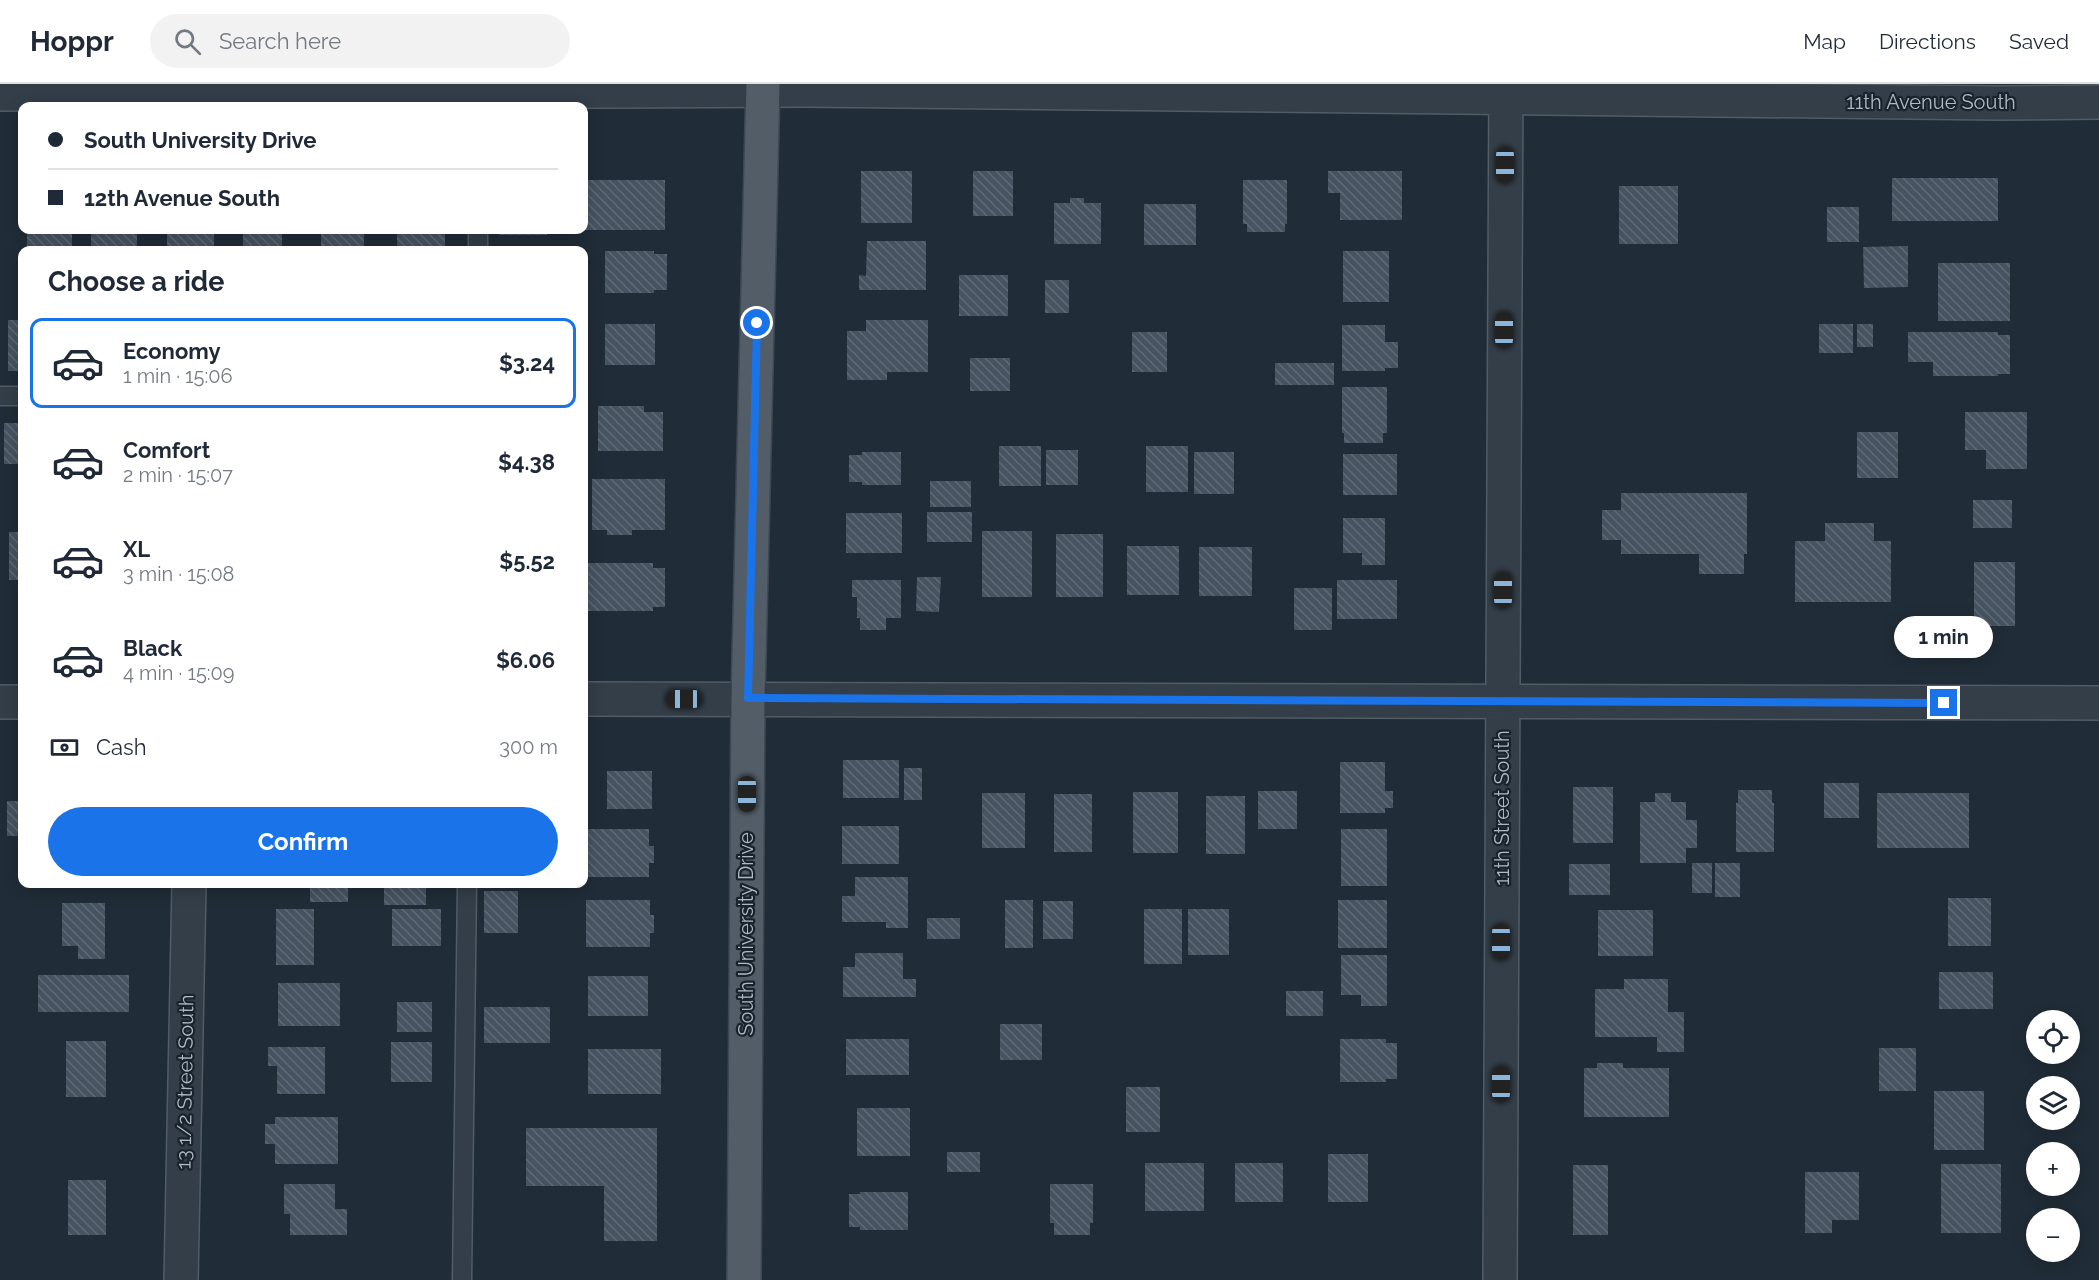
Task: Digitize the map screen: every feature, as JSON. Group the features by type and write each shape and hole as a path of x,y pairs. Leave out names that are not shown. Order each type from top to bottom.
{"main road":[{"name":"South University Drive","path":"744,1280 748,698 763,87"}],"street":[{"name":"11th Avenue South","path":"0,94 479,94 763,87 1804,92 2099,102"},
{"name":"11th Street South","path":"1500,1280 1506,90"},
{"path":"588,699 2099,703"},
{"path":"0,702 18,702"},
{"name":"13 1/2 Street South","path":"181,1280 189,888"}],"lane":[{"path":"0,396 18,396"},
{"path":"462,1280 467,888"}],"building":[{"path":"861,171 912,171 912,223 861,223"},
{"path":"973,171 1013,171 1013,216 973,216"},
{"path":"1328,171 1402,171 1402,220 1340,220 1340,193 1328,193"},
{"path":"1892,178 1998,178 1998,221 1892,221"},
{"path":"588,180 665,180 665,230 588,230"},
{"path":"1243,180 1287,180 1285,232 1247,232 1247,224 1243,224"},
{"path":"1619,186 1678,186 1678,244 1619,244"},
{"path":"1070,198 1084,198 1084,203 1101,203 1101,244 1054,244 1054,203 1070,203"},
{"path":"1144,204 1196,204 1196,245 1144,245"},
{"path":"1827,207 1859,207 1859,242 1827,242"},
{"path":"27,234 72,234 72,246 27,246"},
{"path":"91,234 137,234 137,246 91,246"},
{"path":"167,234 214,234 214,246 167,246"},
{"path":"243,234 282,234 282,246 243,246"},
{"path":"321,234 364,234 364,246 321,246"},
{"path":"397,234 445,234 445,246 397,246"},
{"path":"499,234 547,234 547,235"},
{"path":"867,241 926,241 926,290 859,290 859,275 866,276"},
{"path":"1908,246 1908,287 1864,288 1863,247"},
{"path":"605,251 654,251 654,254 667,254 667,290 654,290 654,293 605,293"},
{"path":"1343,251 1389,251 1389,302 1343,302"},
{"path":"1938,263 2010,263 2010,321 1938,321"},
{"path":"959,275 1008,275 1008,316 959,316"},
{"path":"1045,280 1069,280 1069,313 1045,313"},
{"path":"8,320 18,320 18,371 8,371"},
{"path":"866,320 928,320 928,372 887,372 887,380 847,380 847,331 866,331"},
{"path":"605,324 655,324 655,365 605,365"},
{"path":"1819,324 1853,324 1853,353 1819,353"},
{"path":"1857,324 1873,324 1873,347 1857,347"},
{"path":"1342,325 1385,325 1385,342 1398,342 1398,368 1385,368 1385,371 1342,371"},
{"path":"1132,332 1167,332 1167,372 1132,372"},
{"path":"1908,332 1998,332 1998,335 2010,335 2010,374 1933,376 1933,362 1908,362"},
{"path":"970,358 1010,358 1010,391 970,391"},
{"path":"1275,363 1334,363 1334,385 1275,385"},
{"path":"1342,387 1387,387 1387,433 1383,433 1383,443 1344,443"},
{"path":"598,406 644,406 644,412 663,412 663,451 598,451"},
{"path":"1965,412 2027,412 2027,469 1986,469 1986,450 1965,450"},
{"path":"4,423 18,423 18,464 4,464"},
{"path":"1857,432 1898,432 1898,478 1857,478"},
{"path":"999,446 1041,446 1041,486 999,486"},
{"path":"1146,446 1188,446 1188,492 1146,492"},
{"path":"1046,450 1078,450 1078,485 1046,485"},
{"path":"862,452 901,452 901,485 862,485 862,482 849,482 849,455 862,455"},
{"path":"1194,452 1234,452 1234,494 1194,494"},
{"path":"1343,454 1397,454 1397,495 1343,495"},
{"path":"592,479 665,479 665,530 632,530 632,535 607,535 607,530 592,530"},
{"path":"930,481 971,481 971,507 930,507"},
{"path":"1621,493 1747,493 1747,554 1744,554 1744,574 1699,574 1699,554 1621,554 1621,540 1602,540 1602,510 1621,510"},
{"path":"1973,500 2012,500 2012,528 1973,528"},
{"path":"927,512 972,512 972,542 927,542"},
{"path":"846,513 902,513 902,553 846,553"},
{"path":"1343,518 1385,518 1385,565 1362,565 1362,553 1343,553"},
{"path":"1825,523 1874,523 1874,541 1891,541 1891,602 1795,602 1795,541 1825,541"},
{"path":"982,531 1032,531 1032,597 982,597"},
{"path":"9,532 18,532 18,580 9,580"},
{"path":"1056,534 1103,534 1103,597 1056,597"},
{"path":"1127,546 1179,546 1179,595 1127,595"},
{"path":"1199,547 1252,547 1252,596 1199,596"},
{"path":"1974,562 2015,562 2015,626 1974,626"},
{"path":"588,563 653,563 653,568 665,568 665,607 653,607 653,611 588,611"},
{"path":"917,577 941,577 939,612 916,611"},
{"path":"852,580 901,580 901,618 886,618 886,630 860,630 860,618 857,618 857,597 852,597"},
{"path":"1337,580 1397,580 1397,619 1337,619"},
{"path":"1294,588 1332,588 1332,630 1294,630"},
{"path":"843,760 899,760 899,798 843,798"},
{"path":"1340,762 1385,762 1385,791 1393,791 1393,808 1385,808 1385,813 1340,813"},
{"path":"904,768 922,768 922,800 904,800"},
{"path":"607,771 652,771 652,809 607,809"},
{"path":"1824,783 1859,783 1859,818 1824,818"},
{"path":"1573,787 1613,787 1613,843 1573,843"},
{"path":"1738,790 1772,790 1774,852 1736,852"},
{"path":"1258,791 1297,791 1297,829 1258,829"},
{"path":"1133,792 1178,792 1178,853 1133,853"},
{"path":"982,793 1025,793 1025,848 982,848"},
{"path":"1655,793 1671,793 1671,802 1686,802 1686,820 1697,820 1697,848 1686,848 1686,863 1640,863 1640,802 1655,802"},
{"path":"1877,793 1969,793 1969,848 1877,848"},
{"path":"1054,794 1092,794 1092,852 1054,852"},
{"path":"1206,796 1245,796 1245,854 1206,854"},
{"path":"7,801 18,801 18,836 7,836"},
{"path":"842,826 899,826 899,864 842,864"},
{"path":"588,829 649,829 649,846 654,846 654,863 649,863 649,877 588,877"},
{"path":"1341,829 1387,829 1387,886 1341,886"},
{"path":"1692,863 1712,863 1712,893 1692,893"},
{"path":"1715,863 1740,863 1740,897 1715,897"},
{"path":"1569,864 1610,864 1610,895 1569,895"},
{"path":"855,877 908,877 908,928 886,928 886,922 842,922 842,896 855,896"},
{"path":"310,888 348,888 348,902 310,902"},
{"path":"384,888 426,888 426,905 384,905"},
{"path":"484,891 518,891 518,933 484,933"},
{"path":"1948,898 1991,898 1991,946 1948,946"},
{"path":"586,900 650,900 650,915 654,915 654,933 650,933 650,947 586,947"},
{"path":"1005,900 1033,900 1033,948 1005,948"},
{"path":"1338,900 1387,900 1387,948 1338,948"},
{"path":"1043,901 1073,901 1073,939 1043,939"},
{"path":"62,903 105,903 105,959 78,959 78,946 62,946"},
{"path":"276,909 314,909 314,965 276,965"},
{"path":"392,909 441,909 441,946 392,946"},
{"path":"1144,909 1182,909 1182,964 1144,964"},
{"path":"1188,909 1229,909 1229,955 1188,955"},
{"path":"1598,910 1653,910 1653,956 1598,956"},
{"path":"927,918 960,918 960,939 927,939"},
{"path":"855,953 903,953 903,979 916,979 916,997 843,997 843,967 855,967"},
{"path":"1341,955 1387,955 1387,1006 1361,1006 1361,995 1341,995"},
{"path":"1939,972 1993,972 1993,1009 1939,1009"},
{"path":"38,975 129,975 129,1012 38,1012"},
{"path":"588,976 648,976 648,1016 588,1016"},
{"path":"1624,979 1668,979 1668,1012 1684,1012 1684,1052 1657,1052 1657,1037 1595,1037 1595,989 1624,989"},
{"path":"278,983 340,983 340,1026 278,1026"},
{"path":"1286,991 1323,991 1323,1016 1286,1016"},
{"path":"397,1002 432,1002 432,1032 397,1032"},
{"path":"484,1007 550,1007 550,1043 484,1043"},
{"path":"1000,1024 1042,1024 1042,1060 1000,1060"},
{"path":"846,1039 909,1039 909,1075 846,1075"},
{"path":"1340,1039 1386,1039 1386,1043 1397,1043 1397,1079 1386,1079 1386,1082 1340,1082"},
{"path":"66,1041 106,1041 106,1097 66,1097"},
{"path":"391,1042 432,1042 432,1082 391,1082"},
{"path":"268,1047 325,1047 325,1094 277,1094 277,1066 268,1066"},
{"path":"1879,1048 1916,1048 1916,1091 1879,1091"},
{"path":"588,1049 661,1049 661,1094 588,1094"},
{"path":"1597,1063 1623,1063 1623,1068 1669,1068 1669,1117 1584,1117 1584,1068 1597,1068"},
{"path":"1126,1087 1160,1087 1160,1132 1126,1132"},
{"path":"1934,1091 1984,1091 1984,1150 1934,1150"},
{"path":"857,1108 910,1108 910,1156 857,1156"},
{"path":"275,1117 338,1117 338,1164 275,1164 275,1144 265,1144 265,1124 275,1124"},
{"path":"526,1128 657,1128 657,1241 604,1241 604,1186 526,1186"},
{"path":"947,1152 980,1152 980,1172 947,1172"},
{"path":"1328,1154 1368,1154 1368,1202 1328,1202"},
{"path":"1145,1163 1204,1163 1204,1211 1145,1211"},
{"path":"1235,1163 1283,1163 1283,1202 1235,1202"},
{"path":"1941,1164 2001,1164 2001,1233 1941,1233"},
{"path":"1573,1165 1608,1165 1608,1235 1573,1235"},
{"path":"1805,1172 1859,1172 1859,1220 1832,1220 1832,1233 1805,1233"},
{"path":"68,1180 106,1180 106,1235 68,1235"},
{"path":"284,1184 335,1184 335,1209 347,1209 347,1235 290,1235 290,1214 284,1214"},
{"path":"1050,1184 1093,1184 1093,1223 1090,1223 1090,1235 1054,1235 1054,1223 1050,1223"},
{"path":"860,1192 908,1192 908,1230 860,1230 860,1227 849,1227 849,1194 860,1194"}],"route":[{"path":"757,323 748,698 1944,703"}]}
